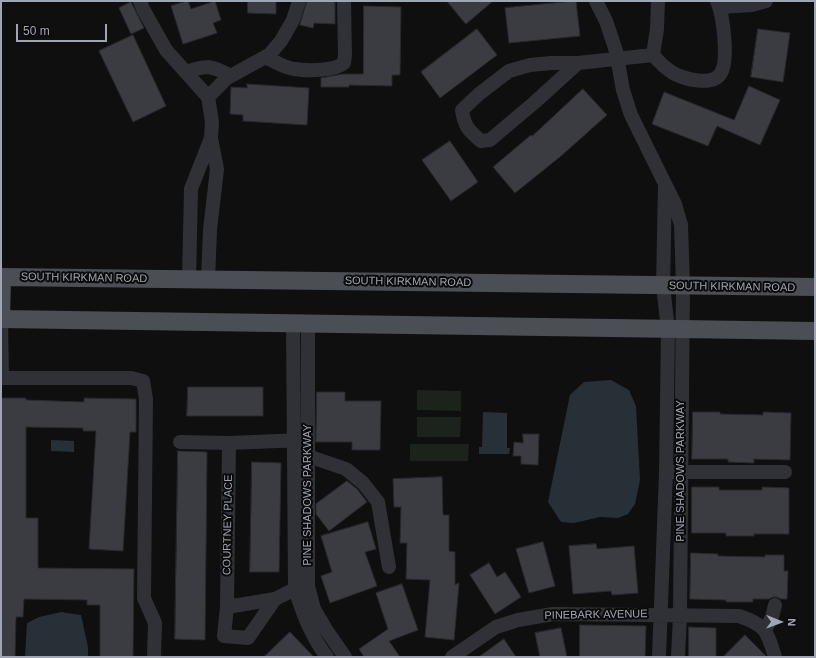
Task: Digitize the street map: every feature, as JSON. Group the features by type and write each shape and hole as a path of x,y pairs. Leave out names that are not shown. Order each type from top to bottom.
{"main road":[{"name":"SOUTH KIRKMAN ROAD","path":"2,277 815,288"},
{"path":"2,277 1,319 815,331"}],"street":[{"path":"140,1 166,50 208,97 212,122 211,138 217,169 212,211 208,280"},
{"path":"208,97 227,78 269,54 281,41 293,20 299,1"},
{"path":"265,57 294,69 319,69 341,66 344,63 345,55 344,1"},
{"name":"PINE SHADOWS PARKWAY","path":"596,1 606,21 617,60 623,90 631,115 675,204 681,225 683,286 675,329 666,472 659,657"},
{"path":"653,55 657,29 658,1"},
{"path":"653,55 663,66 674,73 692,80 707,81 716,79 721,74 724,65 725,37 718,4 752,5 766,1"},
{"path":"578,64 490,140 481,140 471,132 463,121 462,110 479,94 509,71 530,65 551,63 578,64 653,55"},
{"path":"185,72 199,67 210,66 231,76"},
{"path":"189,279 191,189 211,138"},
{"name":"PINE SHADOWS PARKWAY","path":"665,183 664,286 675,329 680,472 680,615 678,657"},
{"path":"1,319 1,378 131,378 143,381 146,399 144,598 155,623 154,657"},
{"name":"PINE SHADOWS PARKWAY","path":"300,323 308,440 302,588 327,631 345,657"},
{"name":"PINE SHADOWS PARKWAY","path":"300,323 293,456 304,618 316,643 327,657"},
{"path":"180,442 229,443 308,440"},
{"name":"COURTNEY PLACE","path":"229,443 227,607 224,636 248,638 275,599"},
{"path":"293,456 308,456 346,469 363,483 378,502 389,567"},
{"path":"666,472 785,472"},
{"path":"227,607 275,599 302,588"},
{"path":"775,604 772,617 765,630 775,657"},
{"name":"PINEBARK AVENUE","path":"452,657 496,627 518,620 553,614 739,616 753,621 765,630"}],"shaded area":[{"path":"611,380 629,390 636,406 640,480 635,504 628,514 618,518 600,517 574,523 561,522 548,502 570,395 584,382"},
{"path":"417,390 461,391 461,411 417,410"},
{"path":"483,412 507,413 507,448 510,448 509,454 479,454 479,447 482,447"},
{"path":"417,417 461,417 460,437 417,437"},
{"path":"51,440 74,441 74,452 51,451"},
{"path":"410,444 469,444 468,461 410,461"},
{"path":"61,612 81,615 88,647 88,657 25,657 27,623 39,617"}],"building":[{"path":"188,1 191,9 215,1 221,20 213,23 217,33 183,44 171,6"},
{"path":"248,1 276,1 276,14 248,13"},
{"path":"307,1 335,1 335,24 314,23 313,28 300,25"},
{"path":"447,1 493,1 466,24"},
{"path":"576,1 580,36 509,43 505,8"},
{"path":"131,2 144,28 131,34 119,8"},
{"path":"364,6 401,7 400,75 392,75 392,86 349,85 349,87 321,87 321,78 343,74 363,74"},
{"path":"477,29 497,55 440,98 421,72"},
{"path":"758,29 790,33 783,82 751,77"},
{"path":"133,35 166,106 133,122 99,51"},
{"path":"247,84 309,88 307,125 243,121 243,115 230,114 231,87 247,88"},
{"path":"749,86 780,100 760,145 717,126 708,146 652,124 664,92 734,120"},
{"path":"583,89 607,115 561,156 515,193 493,167 531,135 532,136"},
{"path":"450,141 478,182 451,201 422,160"},
{"path":"188,387 263,387 263,416 187,416"},
{"path":"317,392 345,392 345,401 381,401 380,450 352,450 352,442 316,442"},
{"path":"1,398 26,398 26,400 84,402 84,398 136,399 136,432 130,432 123,551 89,549 96,431 83,431 83,428 26,427 26,518 38,518 38,568 134,569 133,657 100,657 100,605 87,605 87,600 24,599 23,617 16,617 15,657 1,657"},
{"path":"693,412 763,415 763,412 791,413 790,460 754,459 754,463 728,462 728,459 692,459"},
{"path":"523,434 539,434 538,465 521,464 521,456 513,456 514,442 523,443"},
{"path":"178,451 207,452 205,640 175,639"},
{"path":"252,462 281,463 279,572 250,572"},
{"path":"442,477 443,515 449,515 449,551 455,552 455,585 459,583 454,640 425,637 430,580 406,579 407,543 400,543 401,507 394,507 393,479"},
{"path":"347,481 357,489 367,502 329,531 316,514 316,504"},
{"path":"692,487 719,487 719,490 762,490 762,487 789,488 789,534 726,536 726,533 692,533"},
{"path":"368,522 376,549 365,552 377,586 330,603 321,576 332,572 321,536"},
{"path":"543,542 555,586 529,593 516,549"},
{"path":"596,544 597,549 634,546 638,593 612,595 611,591 573,594 569,546"},
{"path":"691,553 718,554 718,556 765,557 765,555 784,555 784,571 788,571 787,599 773,597 769,599 753,599 753,602 726,602 726,600 690,599"},
{"path":"489,563 497,577 505,572 521,597 495,614 470,575"},
{"path":"402,584 418,630 389,641 400,657 364,657 359,649 388,629 376,593"},
{"path":"580,625 646,626 645,657 580,657"},
{"path":"689,627 716,628 716,657 689,657"},
{"path":"561,628 567,657 540,657 535,633"},
{"path":"290,632 314,657 264,657"},
{"path":"745,635 766,657 723,657"},
{"path":"504,639 516,657 479,657"}]}
